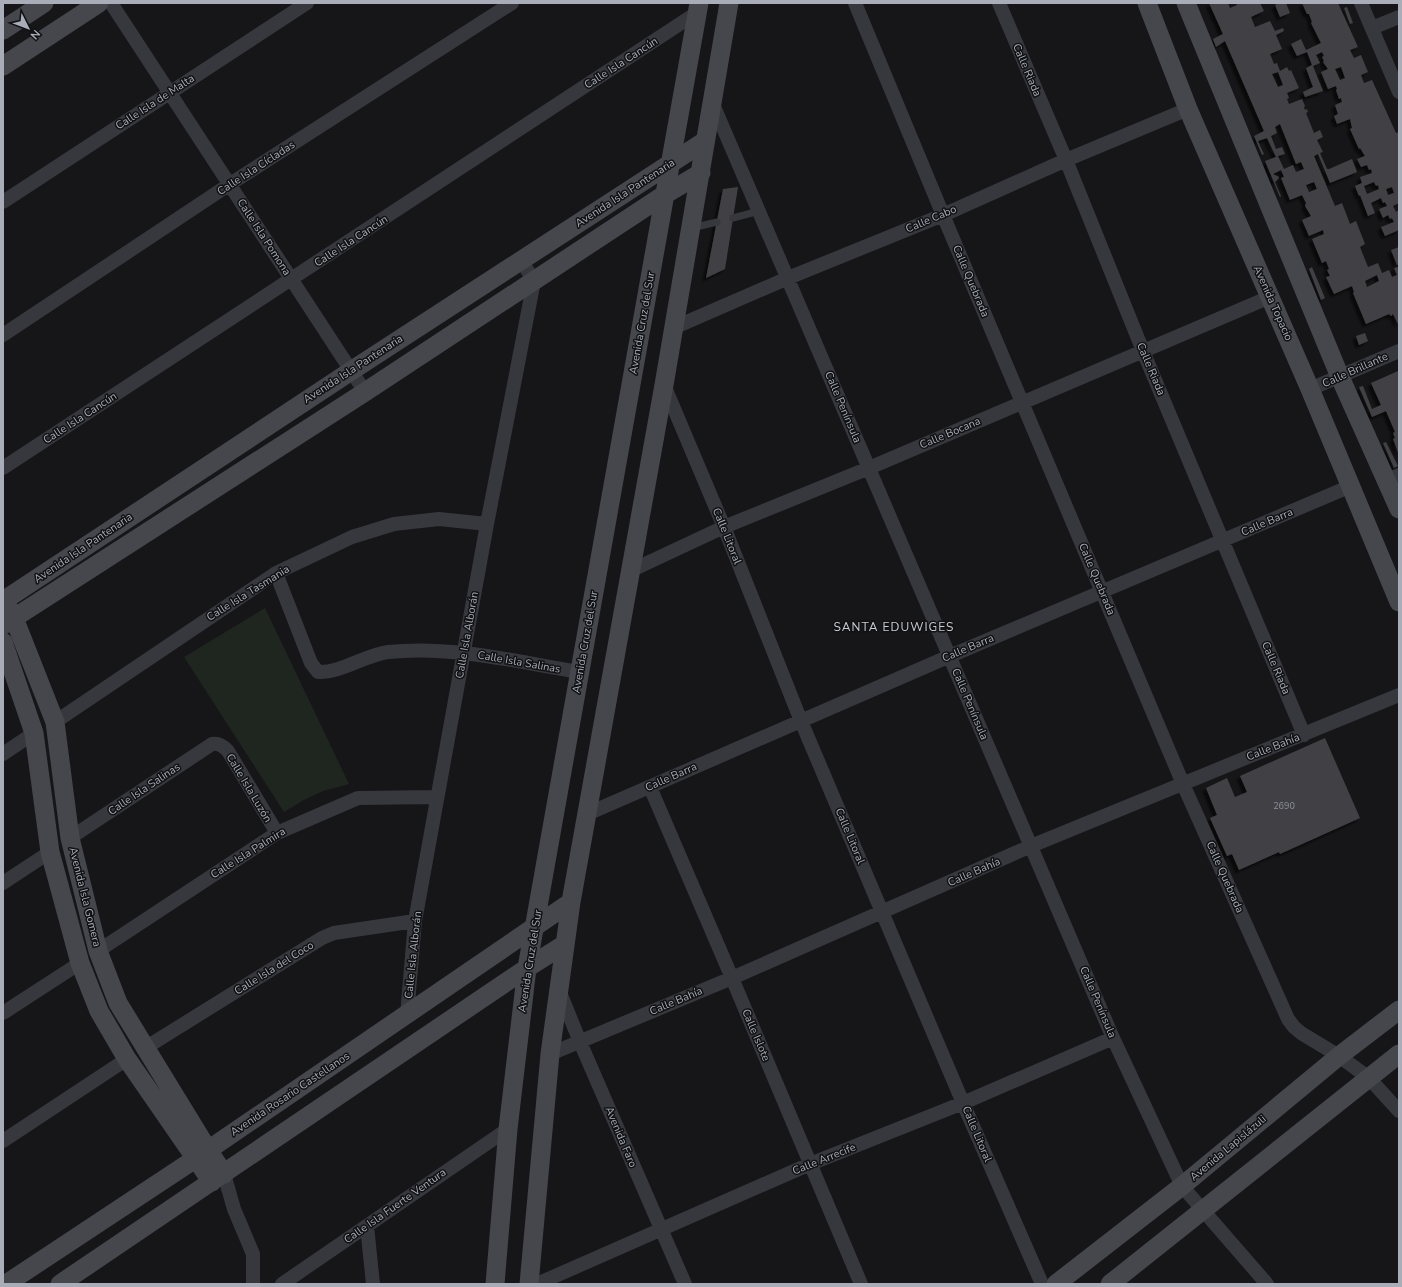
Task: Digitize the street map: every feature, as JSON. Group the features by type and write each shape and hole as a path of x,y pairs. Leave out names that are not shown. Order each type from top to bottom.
{"street":[{"path":"3,30 44,3"},
{"path":"3,66 99,3"},
{"name":"Calle Isla Pomona","path":"111,3 365,392"},
{"name":"Calle Isla de Malta","path":"3,202 307,3"},
{"name":"Calle Isla Cícladas","path":"3,335 230,184 512,3"},
{"path":"530,1284 550,1054 571,902 664,385 729,3"},
{"name":"Calle Quebrada","path":"855,3 1183,784 1288,1019 1301,1033 1340,1056 1369,1078 1399,1111"},
{"name":"Calle Riada","path":"998,3 1066,160 1304,735"},
{"name":"Avenida Topacio","path":"1147,3 1188,109 1310,389 1399,602"},
{"path":"1186,3 1340,377 1393,478 1399,509"},
{"path":"1361,3 1399,92"},
{"name":"Avenida Cruz del Sur","path":"495,1284 508,1128 527,968 698,8"},
{"name":"Calle Isla Cancún","path":"3,468 292,280 698,8"},
{"path":"1372,28 1399,17"},
{"name":"Calle Península","path":"712,102 1113,1038 1182,1186 1267,1284"},
{"name":"Calle Cabo","path":"673,328 1188,109"},
{"name":"Avenida Isla Pantenaria","path":"3,600 350,370 705,141"},
{"name":"Avenida Isla Pantenaria","path":"9,621 365,392 664,195 701,173"},
{"path":"521,260 534,281"},
{"name":"Calle Isla Alborán","path":"407,1015 415,921 436,797 534,281"},
{"name":"Calle Bocana","path":"630,571 724,527 869,468 1270,297"},
{"name":"Calle Brillante","path":"1310,389 1399,351"},
{"name":"Calle Litoral","path":"664,385 724,527 801,721 963,1103 1042,1284"},
{"name":"Calle Barra","path":"587,814 950,656 1351,486"},
{"name":"Calle Isla Tasmania","path":"55,722 276,573 352,537 394,524 439,519 487,524"},
{"name":"Calle Isla Salinas","path":"276,573 311,663 318,672 329,671 387,653 426,650 464,653 580,672"},
{"name":"Avenida Isla Gomera","path":"3,600 9,621 55,722 70,838 98,951 118,1003 145,1048 201,1154"},
{"name":"Avenida Isla Gomera","path":"3,642 34,734 50,852 80,963 99,1011 127,1060 218,1178"},
{"name":"Calle Bahía","path":"550,1054 883,913 1031,846 1399,695"},
{"path":"3,754 34,734"},
{"name":"Calle Isla Salinas","path":"70,838 212,744 220,744"},
{"name":"Calle Isla Luzón","path":"220,744 228,751 277,833"},
{"name":"Calle Islote","path":"650,787 861,1284"},
{"path":"42,794 64,788"},
{"name":"Calle Isla Palmira","path":"98,951 277,833 358,798 436,797"},
{"path":"3,883 50,852"},
{"name":"Avenida Rosario Castellanos","path":"6,1284 407,1015 571,902"},
{"name":"Calle Isla del Coco","path":"145,1048 322,938 334,933 415,921"},
{"path":"60,1284 527,968 565,944"},
{"path":"3,1013 80,963"},
{"name":"Avenida Faro","path":"559,990 685,1284"},
{"path":"99,1011 118,1003"},
{"name":"Avenida Lapislázuli","path":"1056,1284 1182,1186 1340,1056 1399,1010"},
{"name":"Calle Arrecife","path":"538,1284 810,1164 963,1103 1113,1038"},
{"path":"1110,1284 1399,1054"},
{"path":"3,1141 127,1060"},
{"name":"Calle Isla Fuerte Ventura","path":"282,1284 508,1128"},
{"path":"218,1178 234,1209 253,1254 253,1284"},
{"path":"367,1226 373,1284"}],"lane":[{"path":"733,218 759,211"},
{"path":"691,229 717,222"}],"shaded area":[{"path":"265,608 349,784 323,791 284,812 184,657"}],"building":[{"path":"1209,3 1228,3 1230,8 1237,5 1236,3 1260,3 1264,11 1251,17 1255,27 1270,21 1275,31 1283,28 1284,31 1276,35 1282,49 1270,54 1274,64 1277,63 1280,71 1287,67 1289,71 1291,70 1299,88 1287,93 1289,98 1287,99 1289,104 1302,99 1305,110 1307,109 1308,112 1306,113 1314,133 1320,130 1323,137 1317,140 1323,152 1320,153 1327,169 1352,159 1357,172 1330,183 1318,154 1314,156 1335,206 1342,203 1350,224 1356,221 1365,244 1360,247 1368,267 1378,263 1382,273 1389,270 1392,277 1397,275 1394,268 1399,267 1399,324 1393,314 1391,316 1389,314 1366,324 1353,293 1352,286 1334,294 1326,277 1330,276 1327,270 1329,269 1326,261 1322,263 1312,239 1324,234 1323,230 1309,236 1302,220 1311,216 1305,206 1306,203 1302,195 1290,200 1281,178 1284,177 1281,170 1273,174 1279,177 1275,182 1281,196 1280,197 1265,161 1276,157 1267,138 1258,141 1264,154 1262,155 1254,136 1264,131 1225,41 1216,47 1213,39 1223,34","holes":["1278,72 1283,85 1278,87 1272,74","1280,124 1296,164 1301,162 1304,169 1296,172 1293,165 1284,169 1278,156 1285,154 1282,147 1276,149 1271,136 1277,133 1275,127","1314,182 1317,189 1309,192 1306,185","1377,275 1379,281 1367,287 1365,281"]},
{"path":"1279,3 1286,3 1290,13 1280,17 1275,5"},
{"path":"1302,3 1338,3 1358,47 1350,50 1354,58 1361,55 1368,72 1361,75 1364,83 1372,80 1396,133 1399,132 1399,203 1393,206 1396,212 1399,210 1399,230 1385,236 1381,227 1394,222 1388,215 1383,218 1379,209 1387,206 1385,202 1383,203 1381,198 1371,203 1375,213 1368,216 1360,195 1359,196 1355,186 1362,183 1360,177 1372,173 1371,169 1369,170 1367,165 1361,167 1357,159 1365,156 1360,148 1359,149 1350,129 1352,128 1350,119 1337,124 1334,116 1338,114 1335,105 1342,102 1341,98 1339,99 1336,86 1328,89 1321,72 1328,69 1323,62 1322,57 1324,56 1322,52 1316,55 1320,63 1313,66 1323,91 1305,97 1303,92 1313,87 1306,68 1312,65 1307,52 1297,56 1291,44 1301,39 1306,50 1321,43 1311,23 1309,14 1307,14","holes":["1341,67 1345,78 1340,80 1335,69","1374,182 1376,186 1378,185 1379,189 1367,194 1364,186","1392,187 1394,193 1388,195 1386,189"]},
{"path":"1347,7 1353,23 1350,24 1344,8"},
{"path":"738,187 725,269 706,278 723,189"},
{"path":"1399,247 1399,264 1397,265 1391,250"},
{"path":"1312,267 1325,298 1321,300 1309,269"},
{"path":"1365,333 1368,341 1359,345 1356,336"},
{"path":"1398,371 1399,455 1393,439 1395,438 1393,433 1395,432 1386,411 1372,417 1359,387 1363,386 1372,409 1381,405 1371,383"},
{"path":"1386,442 1398,466 1394,468 1383,443"},
{"path":"1325,738 1360,818 1280,854 1279,852 1239,870 1232,854 1227,856 1210,818 1217,815 1206,788 1227,778 1235,797 1247,792 1240,776"}],"district":[{"name":"SANTA EDUWIGES","path":"894,627"}]}
